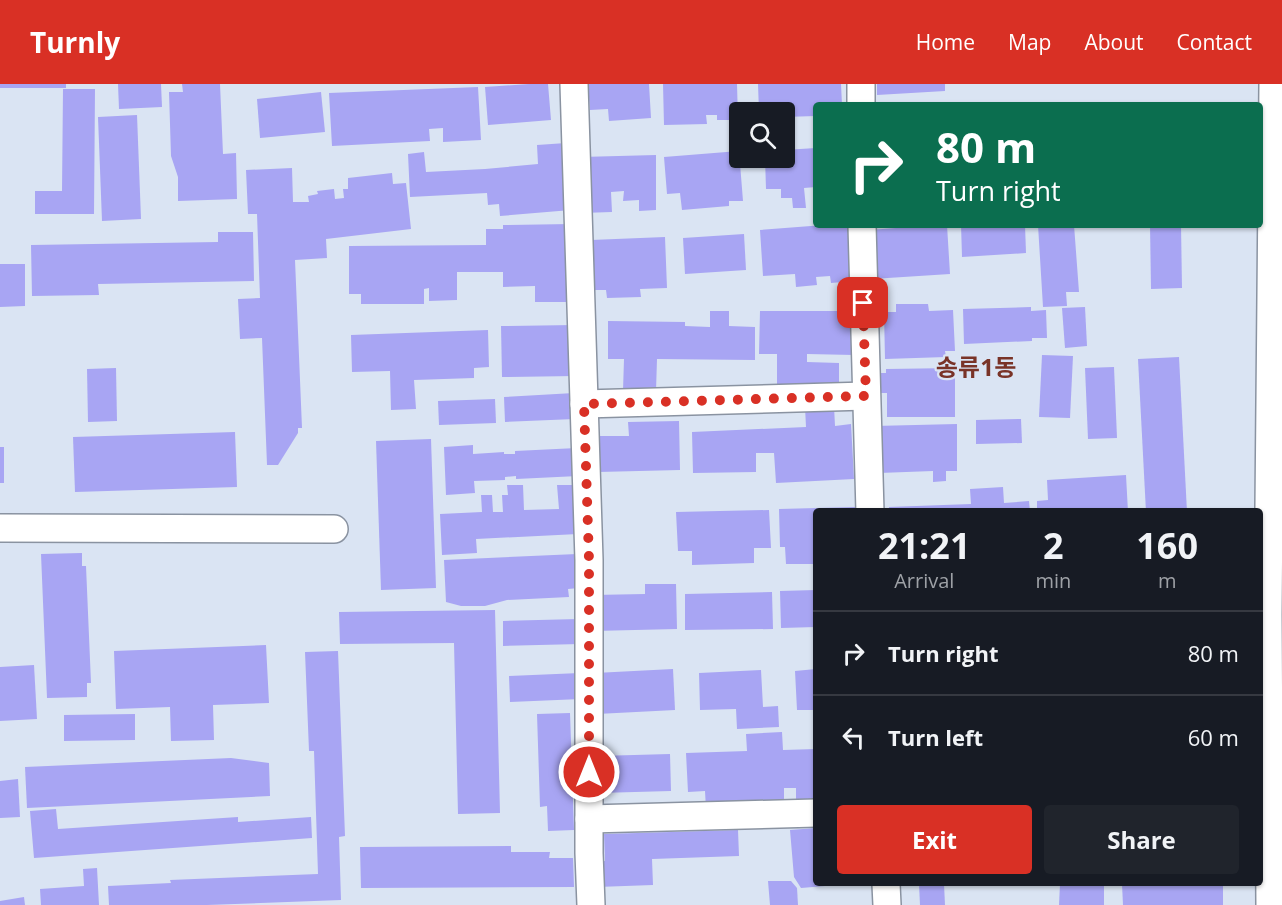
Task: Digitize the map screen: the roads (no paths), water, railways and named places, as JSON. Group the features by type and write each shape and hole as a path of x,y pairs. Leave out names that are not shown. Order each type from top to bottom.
{"street":[{"path":"574,84 589,560 591,905"},
{"path":"861,84 861,102"},
{"path":"1270,905 1275,616 1277,195 1272,84"},
{"path":"862,228 870,508"},
{"path":"584,404 866,396"},
{"path":"0,528 334,529"},
{"path":"589,819 813,813"},
{"path":"886,886 887,905"}],"district":[{"name":"송류1동","path":"976,366"}]}
